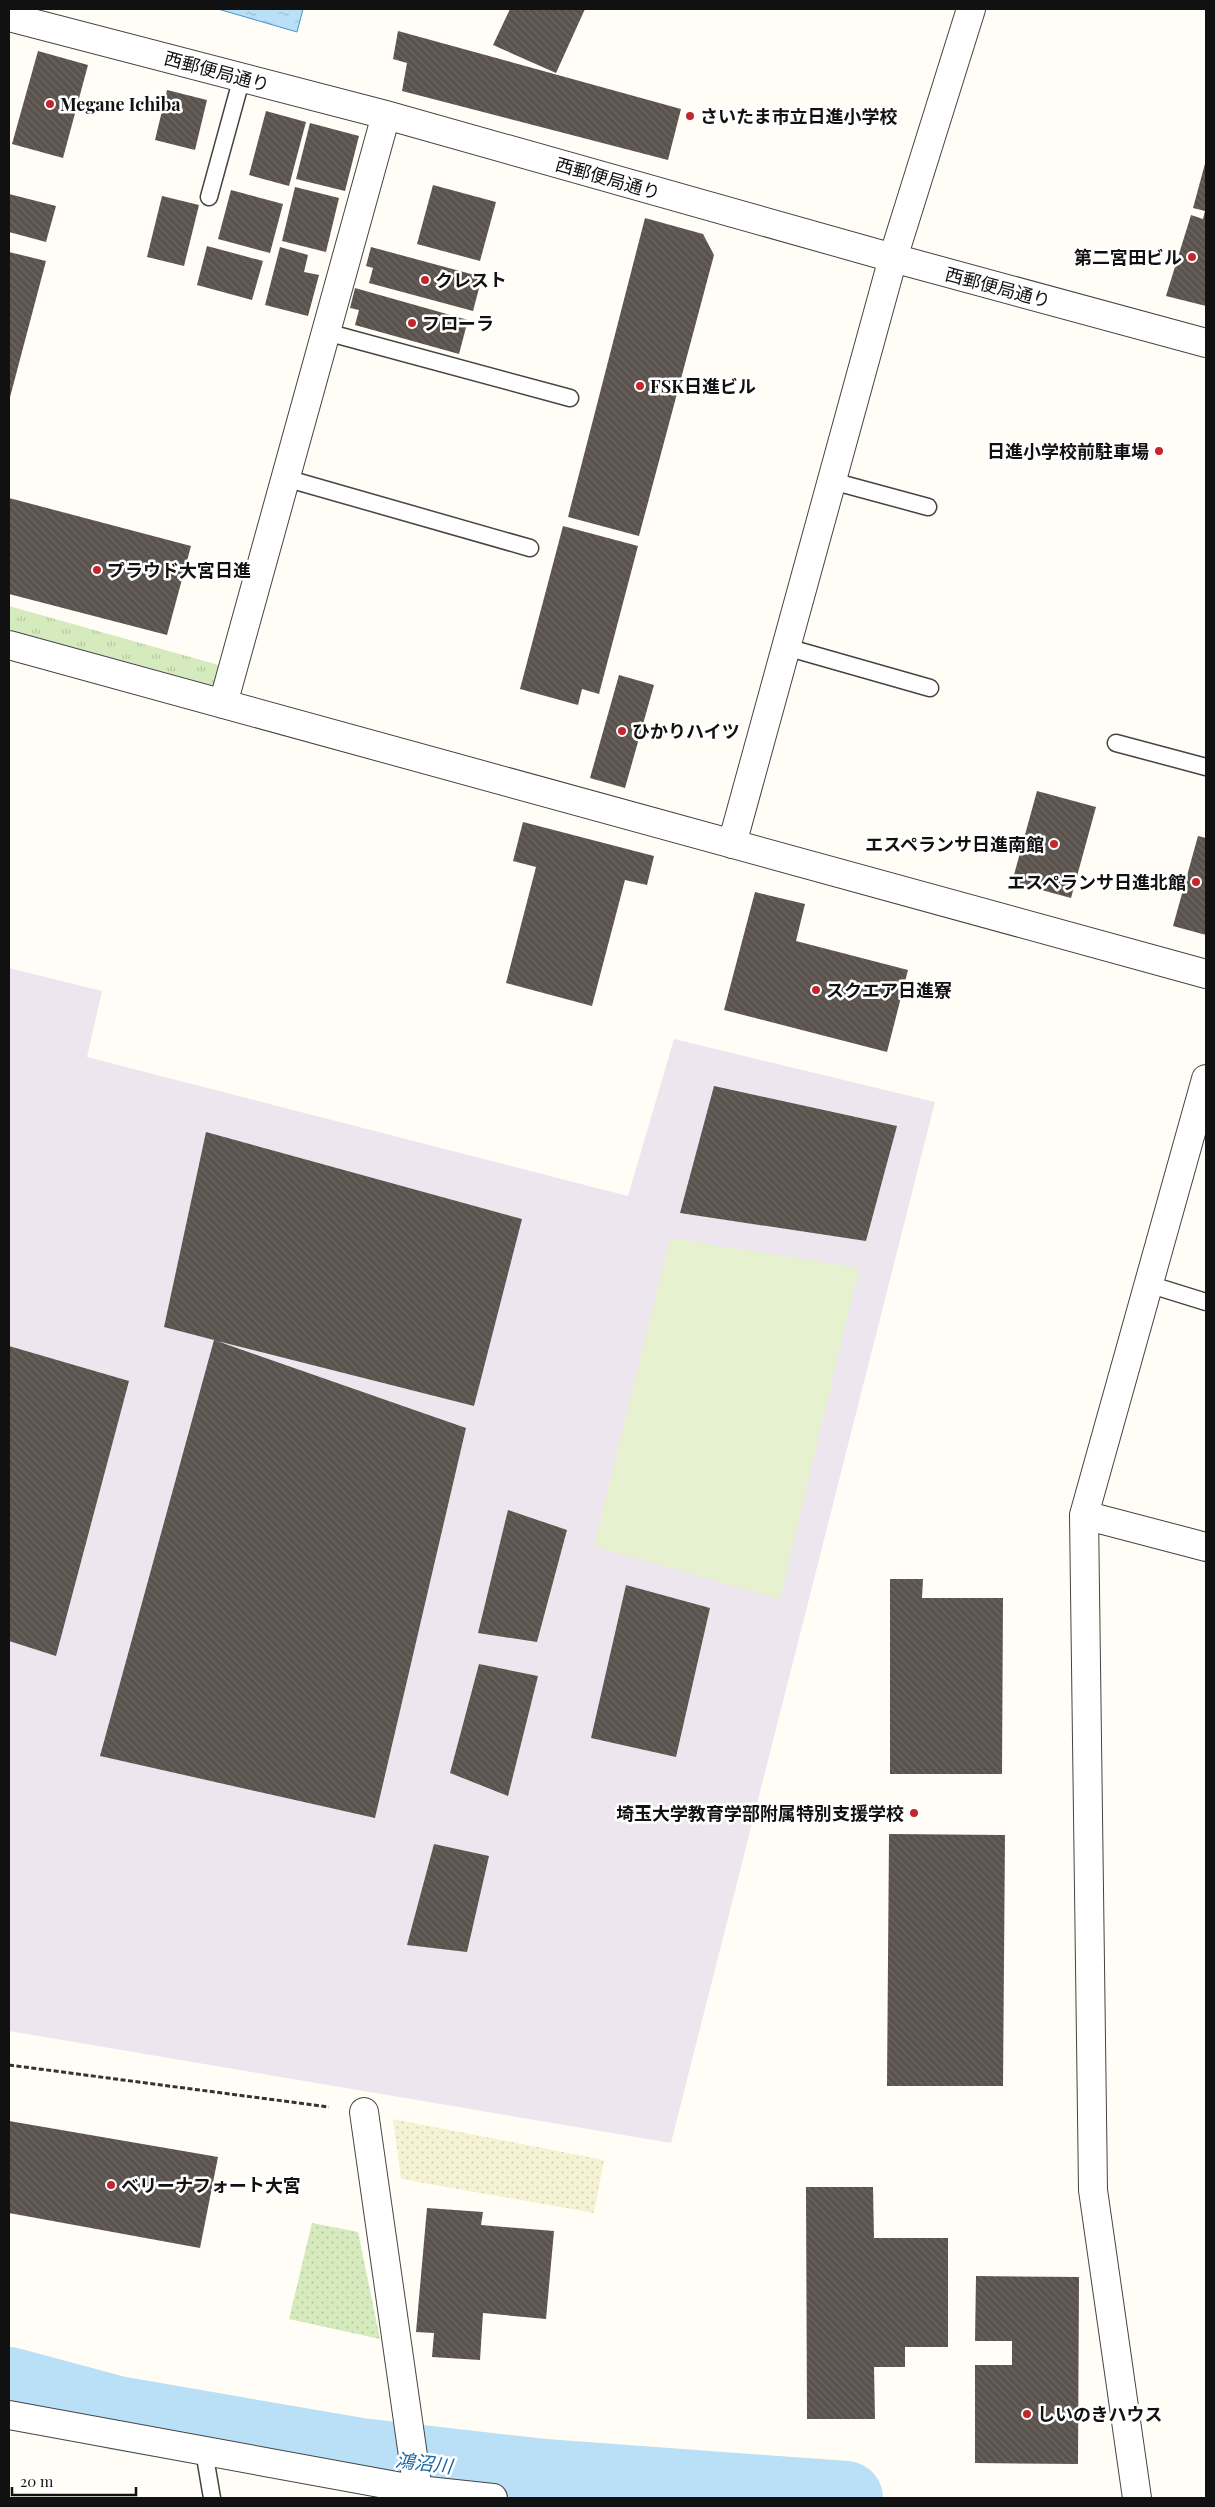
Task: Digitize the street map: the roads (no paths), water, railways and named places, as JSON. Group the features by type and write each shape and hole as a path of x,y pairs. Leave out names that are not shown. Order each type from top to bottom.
{"street":[{"path":"732,844 893,258 971,9"},
{"name":"西郵便局通り","path":"9,17 386,115 893,258 1206,343"},
{"path":"223,704 386,115"},
{"path":"9,645 1206,974"},
{"path":"1137,2498 1093,2190 1084,1515 1206,1079"},
{"path":"1084,1515 1206,1547"},
{"path":"364,2112 418,2490"},
{"path":"9,2415 418,2490 493,2498"}],"lane":[{"path":"209,197 242,77"},
{"path":"326,332 570,398"},
{"path":"286,478 530,548"},
{"path":"832,481 928,507"},
{"path":"786,647 930,688"},
{"path":"1116,743 1206,767"},
{"path":"1148,1284 1206,1302"},
{"path":"204,2451 212,2498"}],"water":[{"path":"218,9 303,9 297,32"}],"waterway":[{"name":"鴻沼川","path":"9,2384 117,2413 360,2455 544,2476 846,2498"}],"place":[{"name":"Megane Ichiba","path":"50,104"},
{"name":"さいたま市立日進小学校","path":"690,116"},
{"name":"第二宮田ビル","path":"1192,257"},
{"name":"クレスト","path":"425,280"},
{"name":"フローラ","path":"412,323"},
{"name":"FSK日進ビル","path":"640,386"},
{"name":"日進小学校前駐車場","path":"1159,451"},
{"name":"プラウド大宮日進","path":"97,570"},
{"name":"ひかりハイツ","path":"622,731"},
{"name":"エスペランサ日進南館","path":"1054,844"},
{"name":"エスペランサ日進北館","path":"1196,882"},
{"name":"スクエア日進寮","path":"816,990"},
{"name":"埼玉大学教育学部附属特別支援学校","path":"914,1813"},
{"name":"ベリーナフォート大宮","path":"111,2185"},
{"name":"しいのきハウス","path":"1027,2414"}]}
